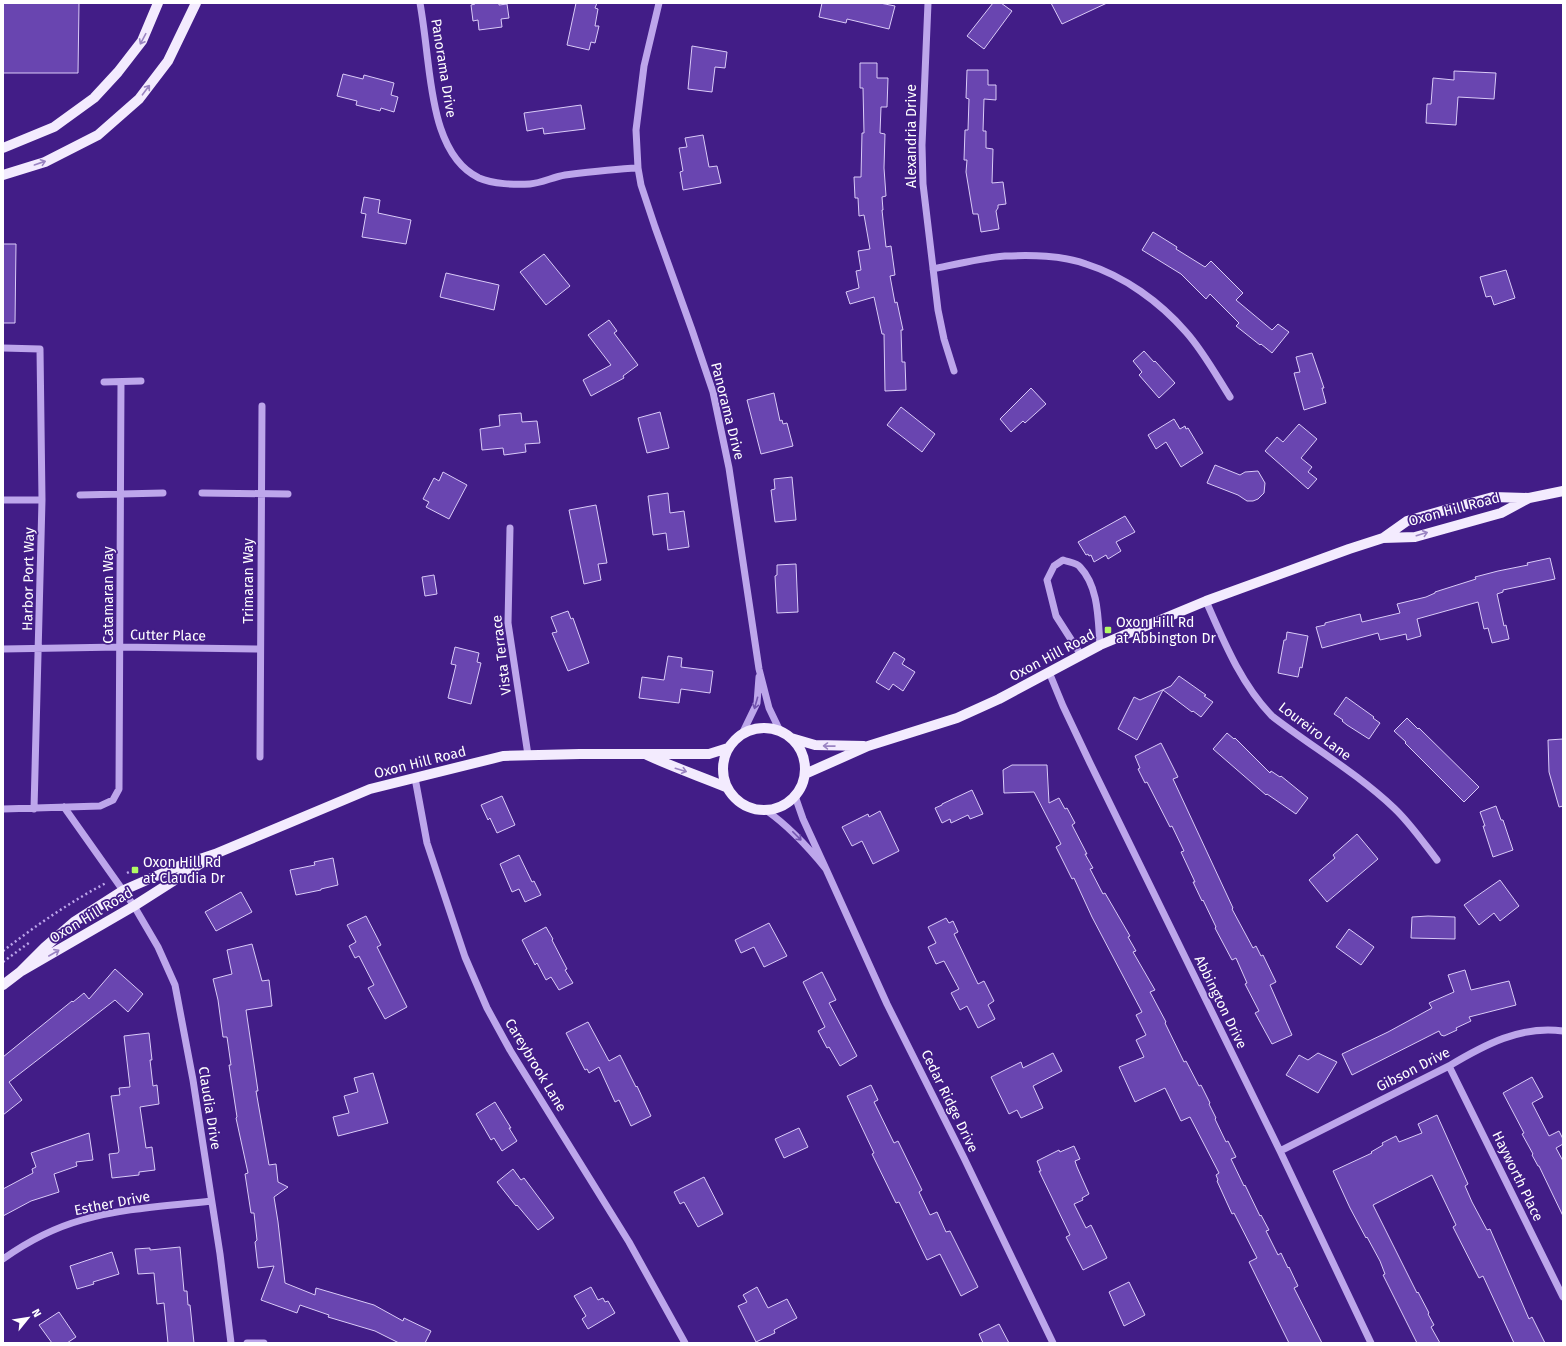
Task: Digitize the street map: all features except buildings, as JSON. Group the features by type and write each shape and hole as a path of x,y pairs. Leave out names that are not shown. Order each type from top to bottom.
{"main road":[{"path":"3,148 54,127 94,98 118,72 142,41 158,3"},
{"path":"3,175 46,162 98,135 139,99 168,61 196,3"},
{"name":"Oxon Hill Road","path":"1383,538 1407,521 1493,497 1529,498 1563,491"},
{"name":"Oxon Hill Road","path":"805,774 868,746 957,718 999,699 1100,645 1317,559 1383,538 1415,536 1501,513 1529,498"},
{"path":"754,728 767,728 780,731 791,738 800,749 804,761 805,774 803,782 796,796 788,804 767,811 751,809 736,801 726,788 722,767 728,748 734,740 754,728"},
{"name":"Oxon Hill Road","path":"791,738 815,745 868,746"},
{"name":"Oxon Hill Road","path":"20,972 45,947 74,922 124,890 179,866 215,854 370,789 503,756 528,754 709,754 728,748"},
{"name":"Oxon Hill Road","path":"645,754 674,768 726,788"},
{"name":"Oxon Hill Road","path":"3,985 20,972 134,906 215,854"}],"street":[{"name":"Panorama Drive","path":"420,3 431,86 437,114 447,142 454,155 466,168 480,178 504,184 532,184 563,175 638,168"},
{"name":"Panorama Drive","path":"659,3 644,66 636,130 638,168 641,185 655,227 713,392 729,468 759,669 769,708 780,731"},
{"name":"Alexandria Drive","path":"928,3 922,145 923,184 940,326 954,371"},
{"path":"933,268 1004,256 1032,256 1066,259 1086,264 1104,271 1134,287 1174,320 1186,332 1208,362 1230,397"},
{"name":"Harbor Port Way","path":"3,348 40,349 42,500 34,809"},
{"path":"104,382 140,381"},
{"name":"Catamaran Way","path":"64,807 100,806 108,803 113,800 116,795 120,783 121,382"},
{"name":"Trimaran Way","path":"260,757 262,406"},
{"path":"80,495 164,493"},
{"path":"202,493 288,494"},
{"path":"3,500 42,500"},
{"name":"Vista Terrace","path":"510,528 508,623 528,754"},
{"path":"1082,655 1056,616 1047,580 1054,566 1063,560 1080,566 1092,585 1097,609 1100,645"},
{"name":"Loureiro Lane","path":"1206,602 1239,670 1265,709 1272,716 1359,779 1394,808 1437,860"},
{"name":"Cutter Place","path":"3,649 120,647 260,649"},
{"name":"Panorama Drive","path":"742,734 757,703 759,669"},
{"name":"Abbington Drive","path":"1049,672 1063,706 1090,763 1280,1151 1371,1343"},
{"name":"Careybrook Lane","path":"415,778 427,843 465,957 487,1008 510,1050 629,1242 685,1343"},
{"name":"Cedar Ridge Drive","path":"796,796 803,819 887,1004 964,1158 1053,1343"},
{"path":"3,809 64,807"},
{"name":"Claudia Drive","path":"64,807 134,906 158,947 175,985 193,1080 231,1343"},
{"name":"Cedar Ridge Drive","path":"767,811 785,823 826,868"},
{"name":"Gibson Drive","path":"1280,1151 1450,1066 1476,1050 1508,1036 1536,1030 1563,1031"},
{"name":"Hayworth Place","path":"1450,1066 1563,1297"},
{"name":"Esther Drive","path":"3,1259 34,1240 82,1220 110,1214 211,1202"},
{"path":"248,1343 264,1343"}],"path":[{"path":"3,951 90,891 137,868"}],"place":[{"name":"Oxon Hill Rd at Abbington Dr","path":"1108,630"},
{"name":"Oxon Hill Rd at Claudia Dr","path":"135,870"}]}
